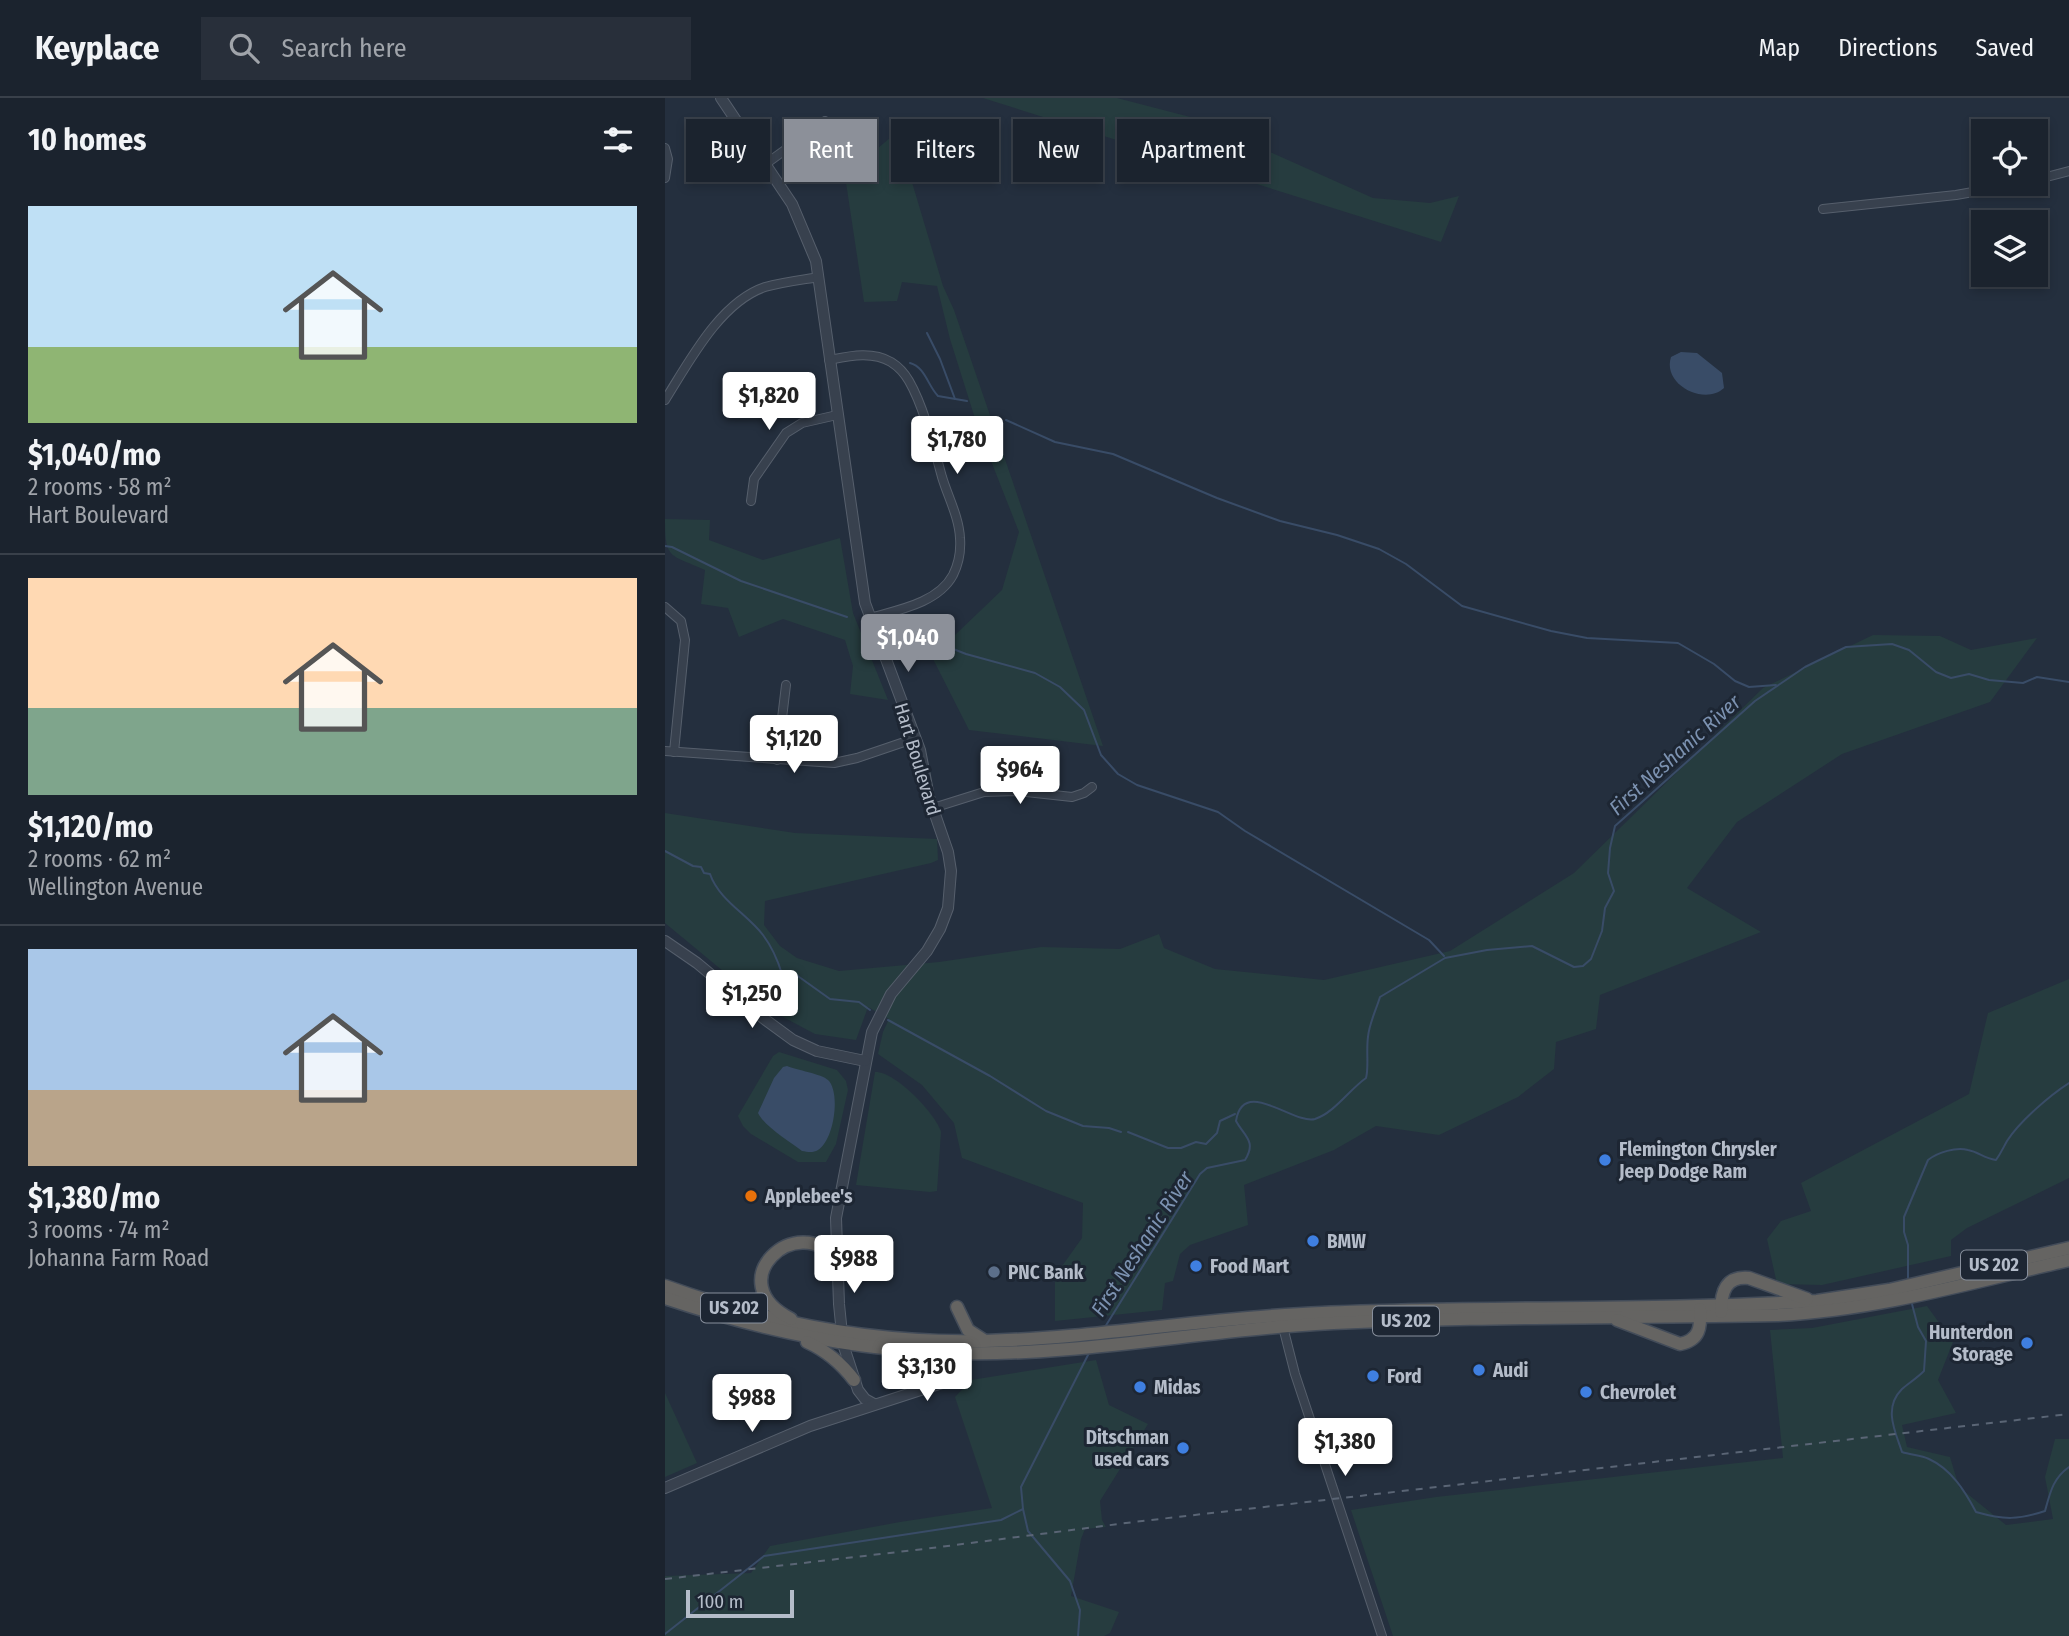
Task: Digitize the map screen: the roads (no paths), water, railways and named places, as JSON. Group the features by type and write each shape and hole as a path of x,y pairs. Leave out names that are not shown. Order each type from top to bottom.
{"highway":[{"path":"804,1325 782,1314 765,1298 761,1285 766,1262 776,1250 796,1243 825,1247 837,1260"},
{"name":"US 202","path":"1921,1289 2069,1248"},
{"name":"US 202","path":"1721,1310 1904,1292 2069,1260"},
{"path":"1721,1310 1723,1290 1728,1282 1741,1277 1817,1301"},
{"name":"US 202","path":"665,1286 842,1338"},
{"name":"US 202","path":"1114,1337 1310,1313 1700,1310 1826,1312 1904,1292"},
{"name":"US 202","path":"665,1298 729,1319 791,1335 958,1348 1283,1327 1405,1321 1610,1317 1700,1310"},
{"path":"957,1307 968,1330 985,1341"},
{"path":"1610,1317 1681,1344 1697,1336 1700,1310"},
{"path":"791,1335 820,1348 841,1364 856,1385"},
{"name":"US 202","path":"958,1348 985,1341 1080,1340"}],"street":[{"name":"Hart Boulevard","path":"721,98 736,119"},
{"path":"665,148 668,159 665,178"},
{"name":"Hart Boulevard","path":"770,168 792,204 811,247 819,277 862,586 870,618 916,738 951,871 948,908 940,929 927,951 883,1007 872,1032 865,1061 836,1219 842,1338 856,1385"},
{"path":"2048,177 2069,171"},
{"path":"1823,209 1971,193"},
{"path":"665,400 720,319 740,300 764,288 819,277"},
{"path":"829,360 869,355 889,361 905,374 927,429 960,537 959,559 955,569 951,578 936,593 917,603 870,618"},
{"path":"751,501 754,479 786,433 802,423 837,415"},
{"path":"665,607 681,621 685,640 669,752 834,763 916,738"},
{"path":"777,760 786,685"},
{"path":"933,808 984,792 1017,791 1072,797 1092,788"},
{"path":"665,942 697,963 762,1018 793,1040 817,1051 865,1061"},
{"path":"1283,1327 1382,1636"},
{"path":"665,1488 803,1428 947,1380 955,1370 958,1348"},
{"path":"856,1385 865,1399 874,1404"},
{"path":"851,1411 856,1385"}],"water":[{"path":"1681,352 1697,353 1722,373 1724,388 1706,395 1687,390 1679,384 1670,367 1671,357"},
{"path":"787,1066 825,1078 832,1086 835,1105 832,1127 824,1145 816,1151 802,1151 771,1128 758,1113 774,1078"}],"waterway":[{"path":"927,333 955,399"},
{"path":"910,363 919,368 938,396 967,401"},
{"path":"1006,420 1055,442 1113,454 1217,498 1280,521 1379,549 1406,564 1462,606 1551,631 1587,638 1678,643 1714,664 1735,681 1749,687 1776,685"},
{"path":"665,546 741,581 847,617"},
{"path":"893,631 920,636 966,654 1035,673 1060,687 1084,710 1101,755 1118,774 1137,785 1218,812 1245,831 1429,940 1444,956"},
{"name":"First Neshanic River","path":"1105,1327 1200,1174 1207,1168 1245,1160 1250,1143 1236,1121 1241,1108 1248,1103 1259,1102 1306,1119 1315,1119 1329,1112 1366,1078 1369,1032 1380,997 1445,958 1487,950 1532,946 1574,967 1583,966 1591,959 1602,931 1605,908 1614,891 1608,873 1615,826 1755,701 1805,667 1846,647 1892,644 1909,650 1936,672 1951,678 1969,674 1989,680 2023,683 2037,677 2069,682"},
{"path":"665,851 693,866 701,867 704,873 710,874 720,892 763,935 782,974 795,974 830,999 859,1002 870,1010"},
{"path":"888,1020 990,1076 1046,1111 1083,1126 1121,1132"},
{"path":"1908,1281 1908,1245 1904,1232 1904,1217 1928,1160 1958,1149 1996,1160 2019,1126 2069,1083"},
{"path":"1128,1132 1168,1148 1181,1148 1196,1142 1206,1144 1217,1133 1220,1121 1235,1114"},
{"path":"1912,1304 1918,1327 1926,1341 1924,1371 1902,1389 1893,1404 1892,1420 1902,1452 1937,1463 1951,1475 1976,1512 2003,1518 2045,1511 2056,1481 2069,1467"},
{"name":"First Neshanic River","path":"1078,1636 1080,1610 1070,1581 1028,1531 1021,1487 1089,1353"},
{"path":"665,1634 764,1556 1001,1520 1023,1509"}],"railway":[{"path":"665,1579 2069,1414"}],"place":[{"name":"Flemington Chrysler Jeep Dodge Ram","path":"1605,1160"},
{"name":"Applebee's","path":"751,1196"},
{"name":"BMW","path":"1313,1241"},
{"name":"Food Mart","path":"1196,1266"},
{"name":"PNC Bank","path":"994,1272"},
{"name":"Hunterdon Storage","path":"2027,1343"},
{"name":"Audi","path":"1479,1370"},
{"name":"Ford","path":"1373,1376"},
{"name":"Midas","path":"1140,1387"},
{"name":"Chevrolet","path":"1586,1392"},
{"name":"Ditschman used cars","path":"1183,1448"}]}
